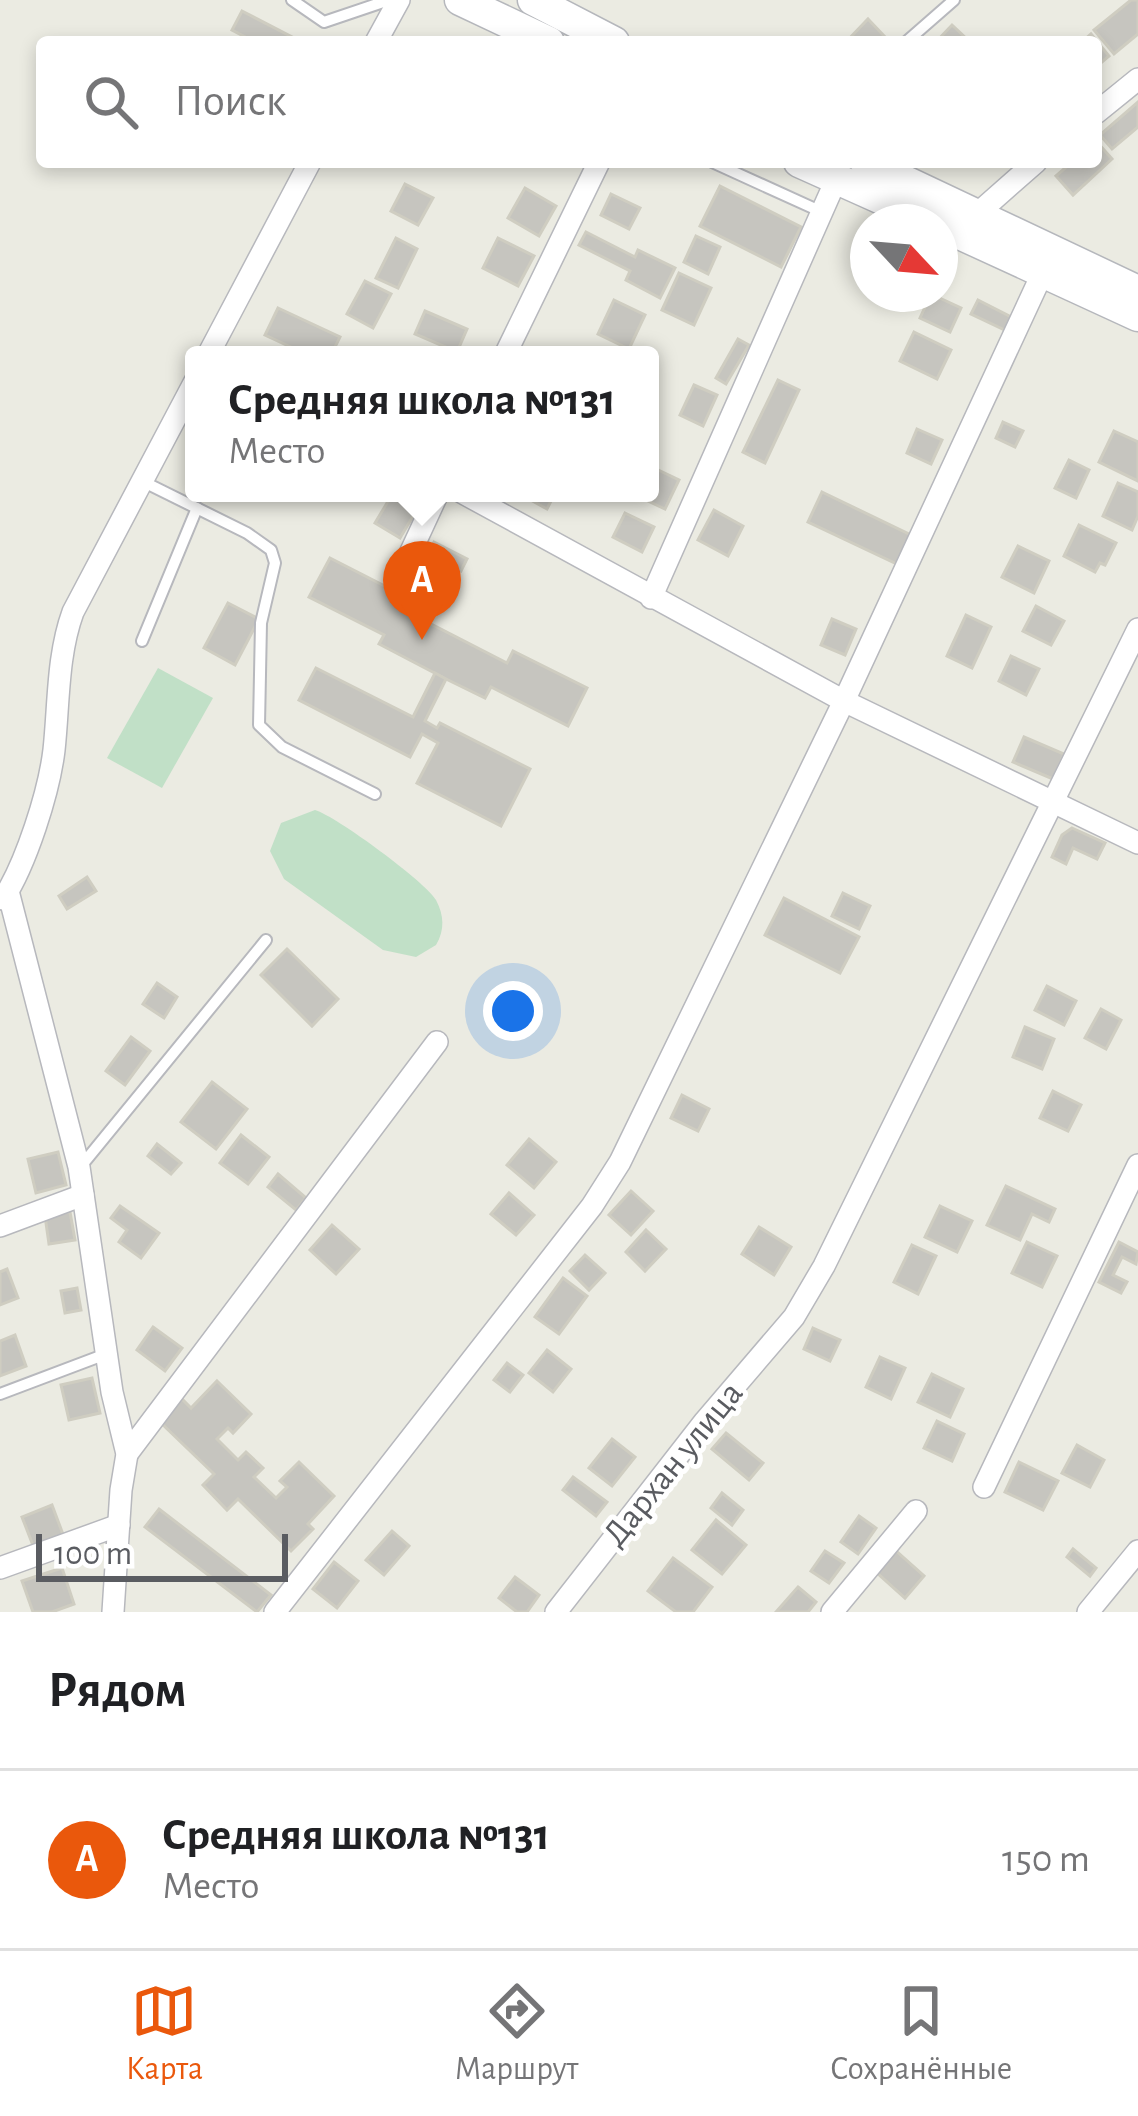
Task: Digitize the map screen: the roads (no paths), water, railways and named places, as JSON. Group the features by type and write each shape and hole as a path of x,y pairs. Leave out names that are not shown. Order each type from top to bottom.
{"main road":[{"path":"460,0 536,36"},
{"path":"535,0 603,36"},
{"path":"811,168 904,204"},
{"path":"873,168 919,204"},
{"path":"958,214 976,214 1138,291"},
{"path":"958,228 1138,316"}],"street":[{"path":"379,36 399,0"},
{"path":"1102,108 1138,79"},
{"path":"213,346 307,168"},
{"path":"509,346 596,168"},
{"path":"976,214 1029,168"},
{"path":"651,598 836,180"},
{"path":"275,1612 592,1206 620,1162 844,700 1043,272"},
{"path":"113,1612 127,1454 106,1354 80,1167 4,897 28,844 54,757 64,637 185,401"},
{"path":"407,560 434,502"},
{"path":"480,502 844,700 1138,842"},
{"name":"Дархан улица","path":"556,1612 705,1421 794,1317 824,1266 1138,629"},
{"path":"127,1454 437,1042"},
{"path":"984,1487 1138,1165"},
{"path":"0,1226 83,1195"},
{"path":"832,1612 916,1511"},
{"path":"0,1568 119,1525"},
{"path":"1088,1612 1138,1551"}],"lane":[{"path":"292,0 324,22 389,0"},
{"path":"913,36 954,0"},
{"path":"725,168 822,212"},
{"path":"144,482 271,550 275,563 261,623 260,725 282,747 375,794"},
{"path":"142,641 196,508"},
{"path":"80,1167 266,940"},
{"path":"0,1394 106,1354"}],"place":[{"name":"Средняя школа №131","path":"422,640"}]}
